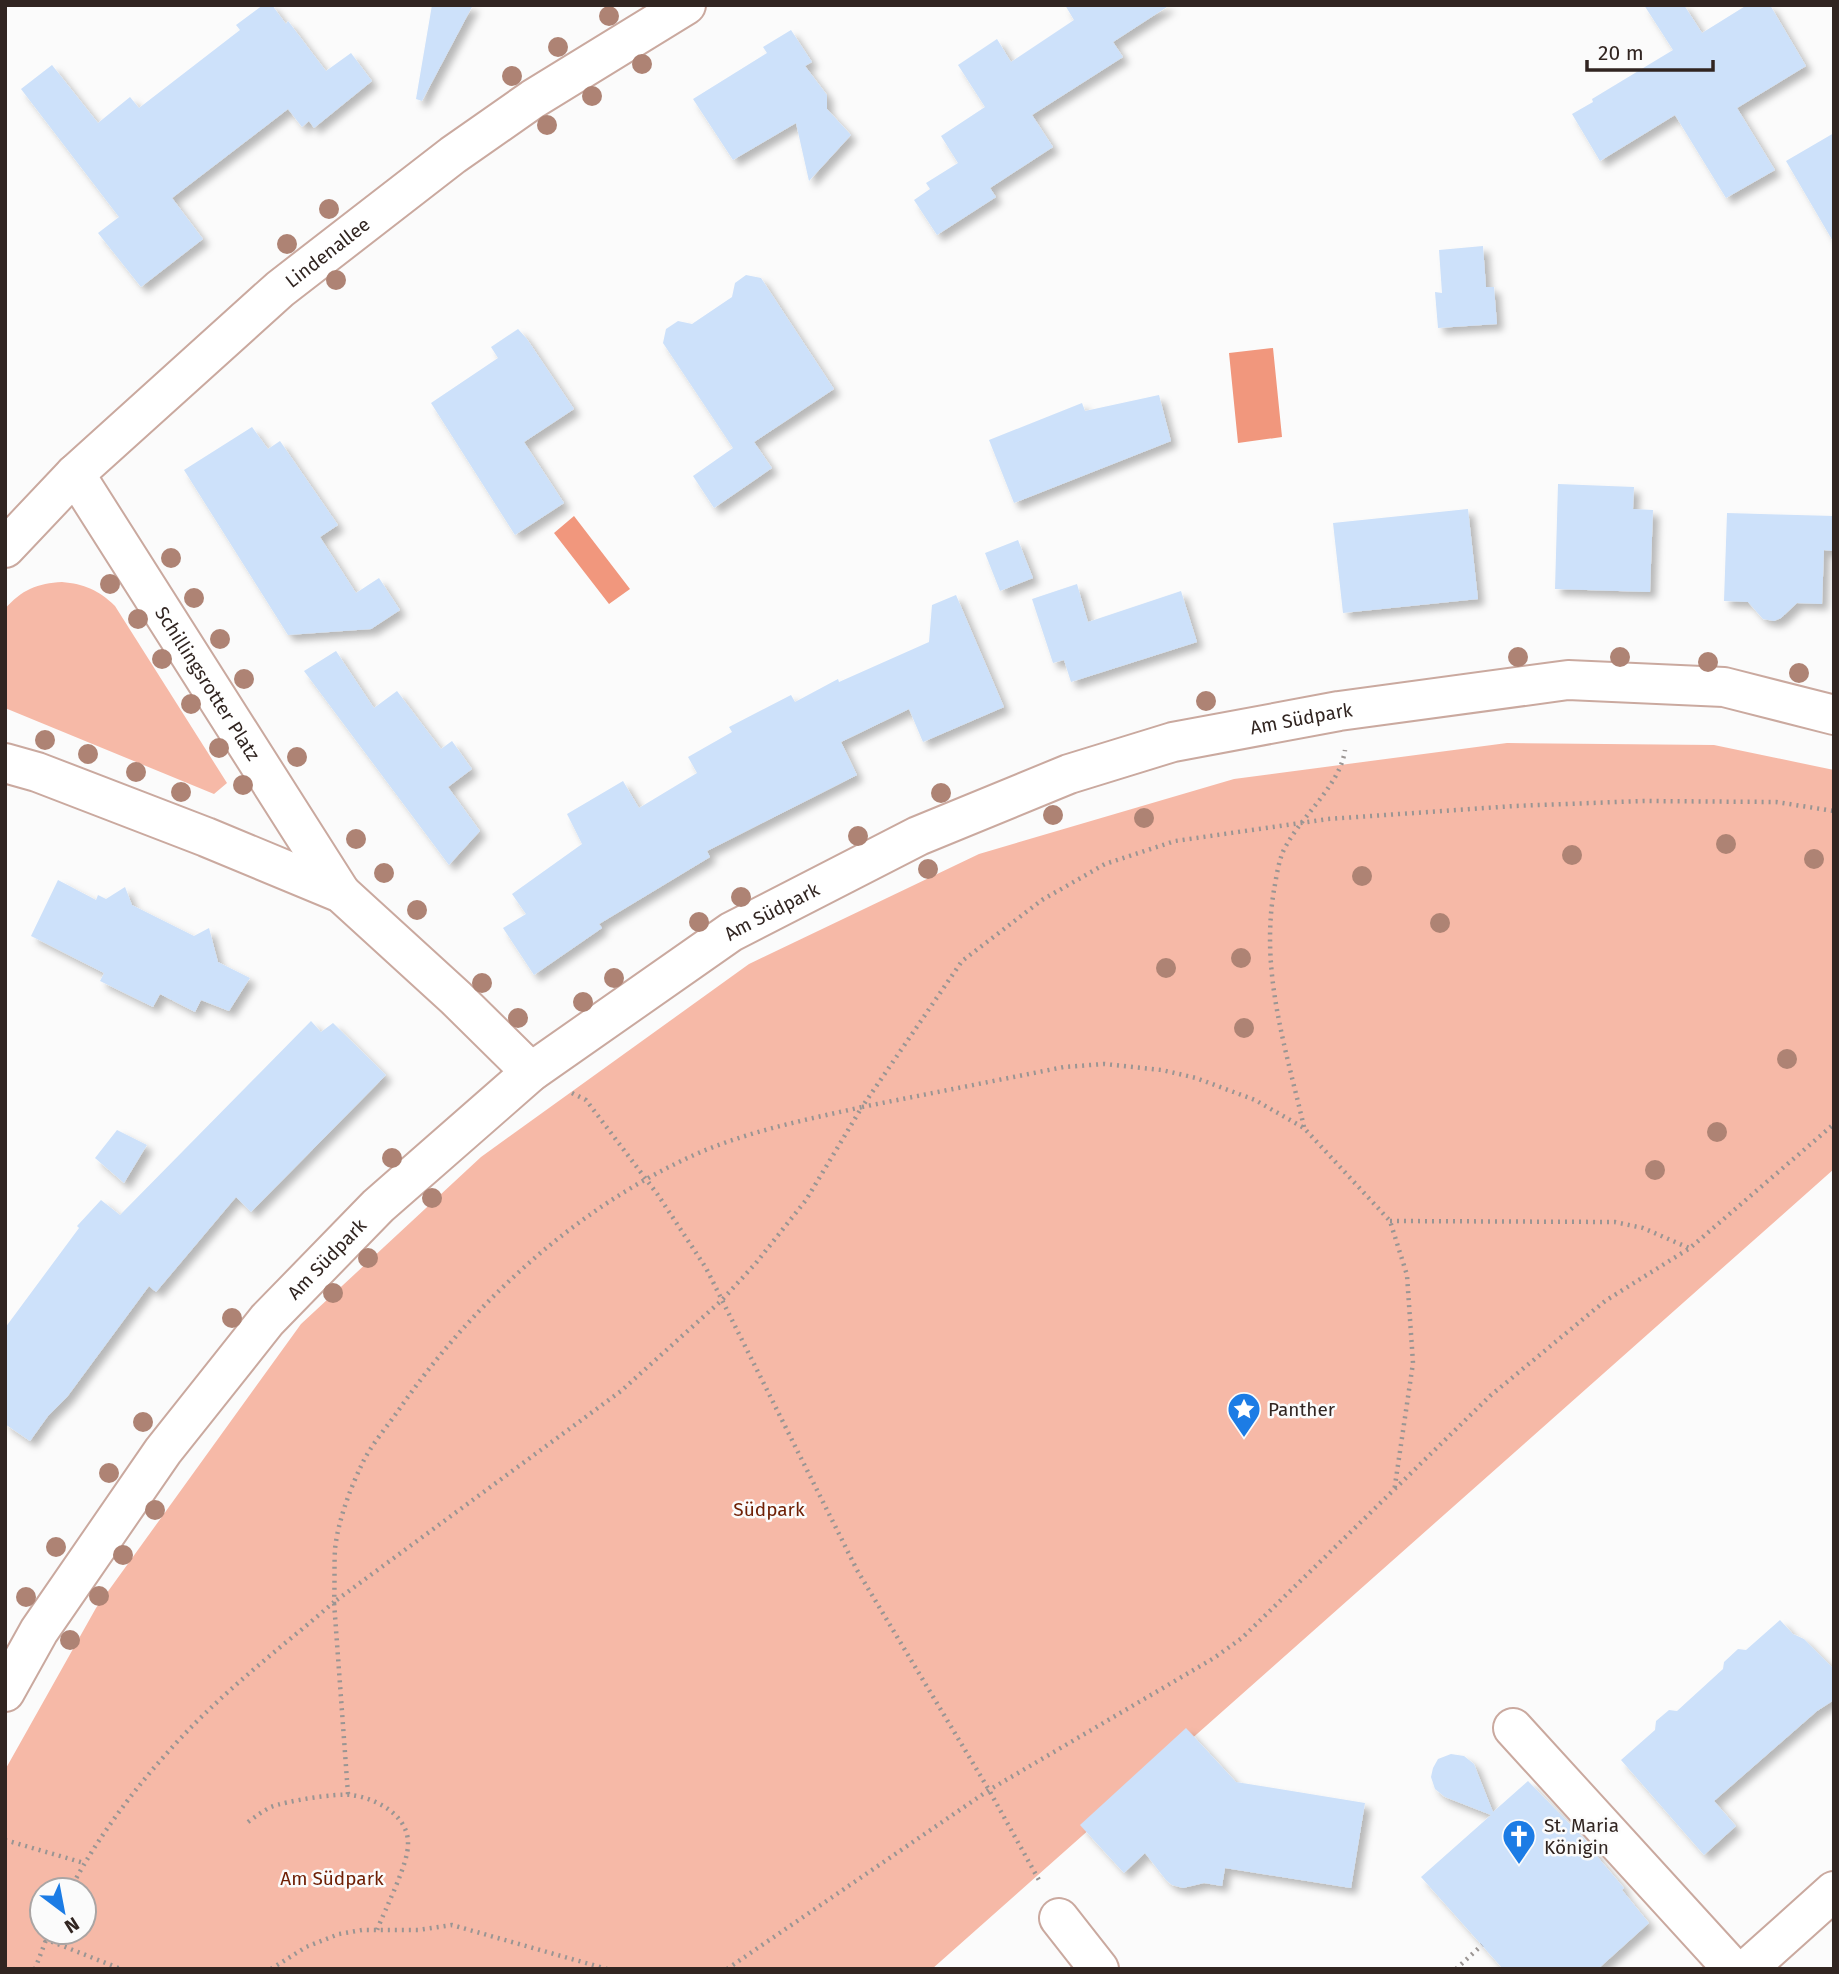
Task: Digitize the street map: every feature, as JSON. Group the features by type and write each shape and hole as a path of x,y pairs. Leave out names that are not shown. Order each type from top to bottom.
{"street":[{"name":"Lindenallee","path":"5,548 75,474 280,289 453,155 533,99 686,5"},
{"name":"Schillingsrotter Platz","path":"75,474 341,893 456,998 530,1072"},
{"name":"Am Südpark","path":"5,1692 39,1631 163,1451 267,1320 378,1206 530,1072 731,932 918,836 1069,774 1173,741 1339,710 1568,680 1724,687 1834,715"},
{"name":"Schillingsrotter Platz","path":"5,763 37,772 180,827 341,893"},
{"path":"1513,1728 1733,1969"},
{"path":"1747,1969 1834,1891"},
{"path":"1059,1919 1099,1969"}],"path":[{"path":"1304,1128 1272,982 1272,904 1282,854 1341,766 1345,745 1339,710"},
{"path":"77,1876 141,1783 214,1705 334,1602 621,1391 722,1300 756,1263 806,1200 862,1107 962,961 1042,900 1105,864 1175,841 1302,823 1421,811 1643,801 1776,802 1834,811"},
{"path":"348,1794 334,1602 335,1548 363,1461 412,1391 474,1316 566,1232 646,1179 743,1135 862,1107 1064,1067 1104,1064 1162,1070 1196,1078 1255,1100 1304,1128 1390,1221 1407,1275 1413,1363 1394,1492"},
{"path":"530,1072 586,1100 646,1179 706,1268 857,1570 989,1790 1059,1919"},
{"path":"727,1969 989,1790 1214,1658 1242,1638 1490,1396 1595,1310 1690,1248 1834,1124"},
{"path":"1390,1221 1615,1222 1643,1228 1690,1248"},
{"path":"248,1822 271,1807 285,1803 348,1794 367,1799 390,1811 404,1824 409,1846 377,1930"},
{"path":"5,1840 84,1863"},
{"path":"271,1969 306,1947 339,1934 418,1930 452,1925 607,1969"},
{"path":"1456,1969 1482,1945"},
{"path":"35,1969 43,1946"},
{"path":"63,1946 121,1969"}],"green space":[{"path":"62,582 91,589 115,606 227,783 214,794 5,708 5,609 17,597 31,589"},
{"name":"Südpark","path":"1507,743 1714,745 1834,770 1834,1169 932,1969 5,1969 5,1770 96,1608 301,1324 481,1157 749,964 979,854 1234,779"}],"shaded area":[{"path":"1273,348 1282,437 1238,443 1229,353"},
{"path":"574,516 630,589 609,604 554,533"}],"building":[{"path":"263,5 272,5 286,24 288,21 326,71 351,53 372,81 314,128 309,121 302,127 288,109 172,198 203,239 141,287 98,233 119,217 21,89 52,65 98,123 130,97 139,108 240,30 236,25"},
{"path":"432,5 473,5 422,101 416,99"},
{"path":"1065,5 1170,5 1113,42 1123,57 1032,115 1053,147 990,188 996,197 937,235 914,200 930,189 926,183 958,163 941,136 985,107 958,65 997,39 1011,62 1074,20"},
{"path":"1644,5 1684,5 1702,33 1747,5 1770,5 1806,66 1737,108 1775,170 1726,198 1675,115 1600,161 1572,114 1673,50"},
{"path":"791,30 812,62 805,66 827,95 827,109 851,135 809,181 796,123 733,160 693,99 767,53 763,47"},
{"path":"1834,133 1834,243 1786,161"},
{"path":"1483,246 1486,287 1494,287 1497,324 1438,328 1435,292 1442,293 1439,250"},
{"path":"746,275 761,278 834,389 754,442 772,468 714,508 693,476 733,448 663,343 666,329 678,321 692,324 732,297 735,283"},
{"path":"518,329 574,409 524,442 564,503 515,535 431,403 498,358 491,347"},
{"path":"1159,395 1171,441 1014,503 989,440 1082,403 1085,411"},
{"path":"252,427 268,449 280,441 338,525 320,537 356,593 379,578 400,610 371,629 288,635 184,470"},
{"path":"1558,484 1634,487 1633,509 1653,510 1650,592 1555,589"},
{"path":"1468,509 1478,599 1343,613 1333,523"},
{"path":"1727,513 1834,516 1834,551 1824,550 1822,604 1797,603 1774,621 1763,619 1748,602 1724,601"},
{"path":"1018,540 1033,578 1000,591 985,553"},
{"path":"1077,584 1088,622 1181,591 1197,642 1071,682 1064,660 1053,663 1032,599"},
{"path":"956,595 1004,707 923,742 909,709 841,742 857,775 707,851 710,857 599,924 602,928 534,975 503,928 526,914 512,894 582,844 567,814 623,781 639,808 697,773 688,757 732,732 729,727 791,695 795,702 838,679 839,682 929,642 932,605"},
{"path":"336,651 374,708 397,691 441,749 452,741 472,769 448,787 480,831 449,865 304,671"},
{"path":"58,880 96,900 98,895 106,899 125,887 132,905 194,936 209,928 218,962 250,978 229,1011 201,1000 195,1012 160,994 153,1007 100,981 104,973 31,936"},
{"path":"311,1021 321,1032 333,1023 386,1075 251,1212 236,1197 156,1292 149,1286 67,1397 48,1416 30,1441 5,1424 5,1328 79,1228 77,1226 101,1200 120,1215"},
{"path":"117,1130 147,1145 124,1183 95,1158"},
{"path":"1780,1620 1834,1669 1834,1700 1817,1711 1714,1801 1736,1826 1704,1855 1621,1760 1655,1730 1656,1721 1669,1710 1677,1711 1723,1669 1724,1662 1738,1649 1746,1650"},
{"path":"1186,1728 1236,1782 1365,1803 1351,1888 1225,1868 1222,1886 1204,1883 1183,1888 1166,1880 1145,1853 1124,1873 1080,1825"},
{"name":"St. Maria Königin","path":"1451,1754 1464,1756 1474,1764 1493,1812 1528,1781 1596,1851 1596,1855 1649,1923 1598,1969 1503,1969 1421,1877 1491,1815 1445,1797 1435,1789 1431,1777 1433,1768 1438,1759"}],"place":[{"name":"Panther","path":"1244,1439"},
{"name":"St. Maria Königin","path":"1519,1866"}]}
